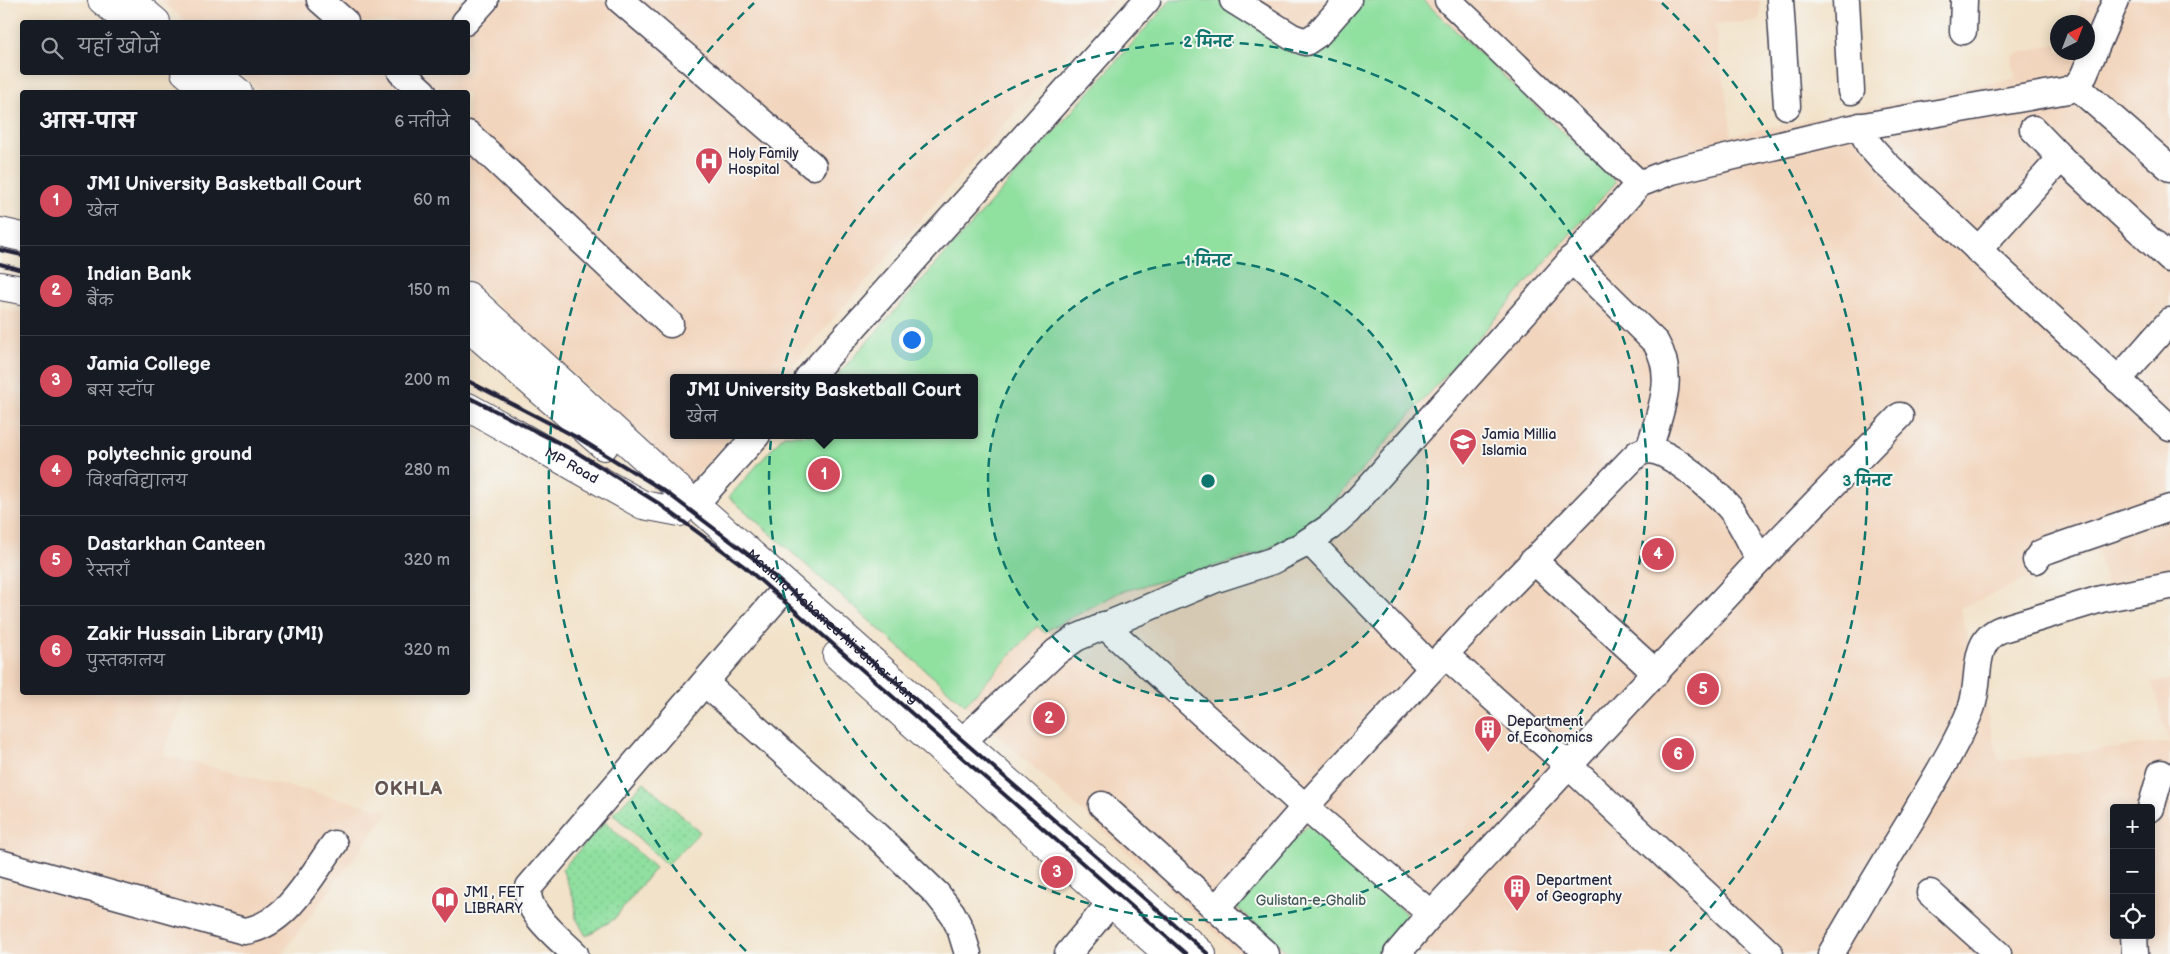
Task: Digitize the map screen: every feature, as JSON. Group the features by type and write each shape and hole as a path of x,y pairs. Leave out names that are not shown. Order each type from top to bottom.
{"main road":[{"path":"102,0 126,20"},
{"path":"130,0 154,20"},
{"path":"188,75 206,90"},
{"path":"218,75 236,90"},
{"path":"0,232 20,237"},
{"path":"0,286 20,290"},
{"name":"Maulana Mohamed Ali Jauhar Marg","path":"470,298 688,505 776,599 1168,954"},
{"name":"Maulana Mohamed Ali Jauhar Marg","path":"470,329 688,505 963,740 1202,954"},
{"name":"MP Road","path":"470,408 643,505 688,505"}],"street":[{"path":"320,0 344,20"},
{"path":"467,20 485,0"},
{"path":"620,0 813,166"},
{"path":"812,374 1147,0"},
{"path":"1233,0 1292,37 1306,42 1318,34 1348,0"},
{"path":"1448,0 1639,184"},
{"path":"1780,0 1787,106"},
{"path":"1846,0 1851,91"},
{"path":"1963,31 1964,0"},
{"path":"963,740 1056,652 1076,638 1216,579 1272,561 1330,528 1347,512 1639,184 1672,171 1860,126 2068,90 2076,86 2083,77 2116,0"},
{"path":"2076,86 2170,168"},
{"path":"1860,126 1875,153 2170,428"},
{"path":"2033,129 2170,260"},
{"path":"470,136 670,324"},
{"path":"1978,250 2062,158"},
{"path":"1571,259 1656,343 1662,353 1668,375 1649,450"},
{"path":"2118,380 2170,321"},
{"path":"1397,954 1431,914 1760,560 1900,416"},
{"path":"688,505 753,439"},
{"path":"1216,909 1305,807 1438,661 1533,560 1637,454 1649,450 1658,451 1679,464 1714,492 1729,508 1760,560"},
{"path":"2036,560 2041,553 2048,550 2170,508"},
{"path":"1309,541 1438,661 1569,766 1770,954"},
{"path":"1533,560 1656,674"},
{"path":"1831,954 1954,748 1971,708 1975,694 1981,647 1986,639 1993,632 2101,599 2170,586"},
{"path":"575,954 533,911 528,901 527,893 529,887 776,599"},
{"path":"1104,625 1305,807 1431,914"},
{"path":"705,683 873,832 937,894 960,928 968,954"},
{"path":"2152,804 2160,773"},
{"path":"1102,805 1266,954"},
{"path":"0,862 244,931 260,927 278,917 334,844"},
{"path":"1930,893 1998,954"},
{"path":"1068,954 1111,902"},
{"path":"2134,939 2136,954"}],"shaded area":[{"name":"Holy Family Hospital","path":"161,0 1114,0 785,374 670,374 670,439 728,439 691,481 470,280 470,90 261,90 243,75 470,75 470,20 184,20"},
{"name":"Jamia Millia Islamia","path":"1171,0 1760,0 1760,21 1715,24 1732,135 2015,78 2012,55 2050,46 2050,60 2095,60 2095,15 2077,15 2082,0 2170,0 2170,594 2111,600 2097,549 1960,608 1999,761 2169,742 2152,682 2170,680 2170,954 1239,954 965,705 729,497 780,439 978,439 978,374 839,374"},
{"path":"0,308 20,313 20,695 186,695 162,755 389,811 282,954 0,954"}],"green space":[{"path":"1171,0 1218,0 1307,53 1354,0 1423,0 1616,182 1335,500 1299,533 1257,554 1120,592 1044,632 1037,626 965,705 729,497 780,439 978,439 978,374 839,374"},
{"path":"644,782 700,832 667,865 613,814"},
{"path":"605,822 655,868 614,919 586,936 576,918 575,901 562,869"},
{"name":"Gulistan-e-Ghalib","path":"1308,825 1414,921 1384,954 1289,954 1234,905"}],"railway":[{"path":"0,250 20,255"},
{"path":"0,264 20,269"},
{"path":"470,382 580,439 666,492 753,558 1208,954"},
{"path":"470,398 573,450 658,503 745,567 1186,954"}],"place":[{"name":"Holy Family Hospital","path":"709,185"},
{"name":"Jamia Millia Islamia","path":"1463,466"},
{"name":"JMI University Basketball Court","path":"824,474"},
{"name":"polytechnic ground","path":"1658,554"},
{"name":"Dastarkhan Canteen","path":"1703,689"},
{"name":"Indian Bank","path":"1049,718"},
{"name":"Department of Economics","path":"1488,753"},
{"name":"Zakir Hussain Library (JMI)","path":"1678,754"},
{"name":"Jamia College","path":"1057,872"},
{"name":"Department of Geography","path":"1517,912"},
{"name":"JMI , FET LIBRARY","path":"445,924"}],"district":[{"name":"OKHLA","path":"409,789"}]}
